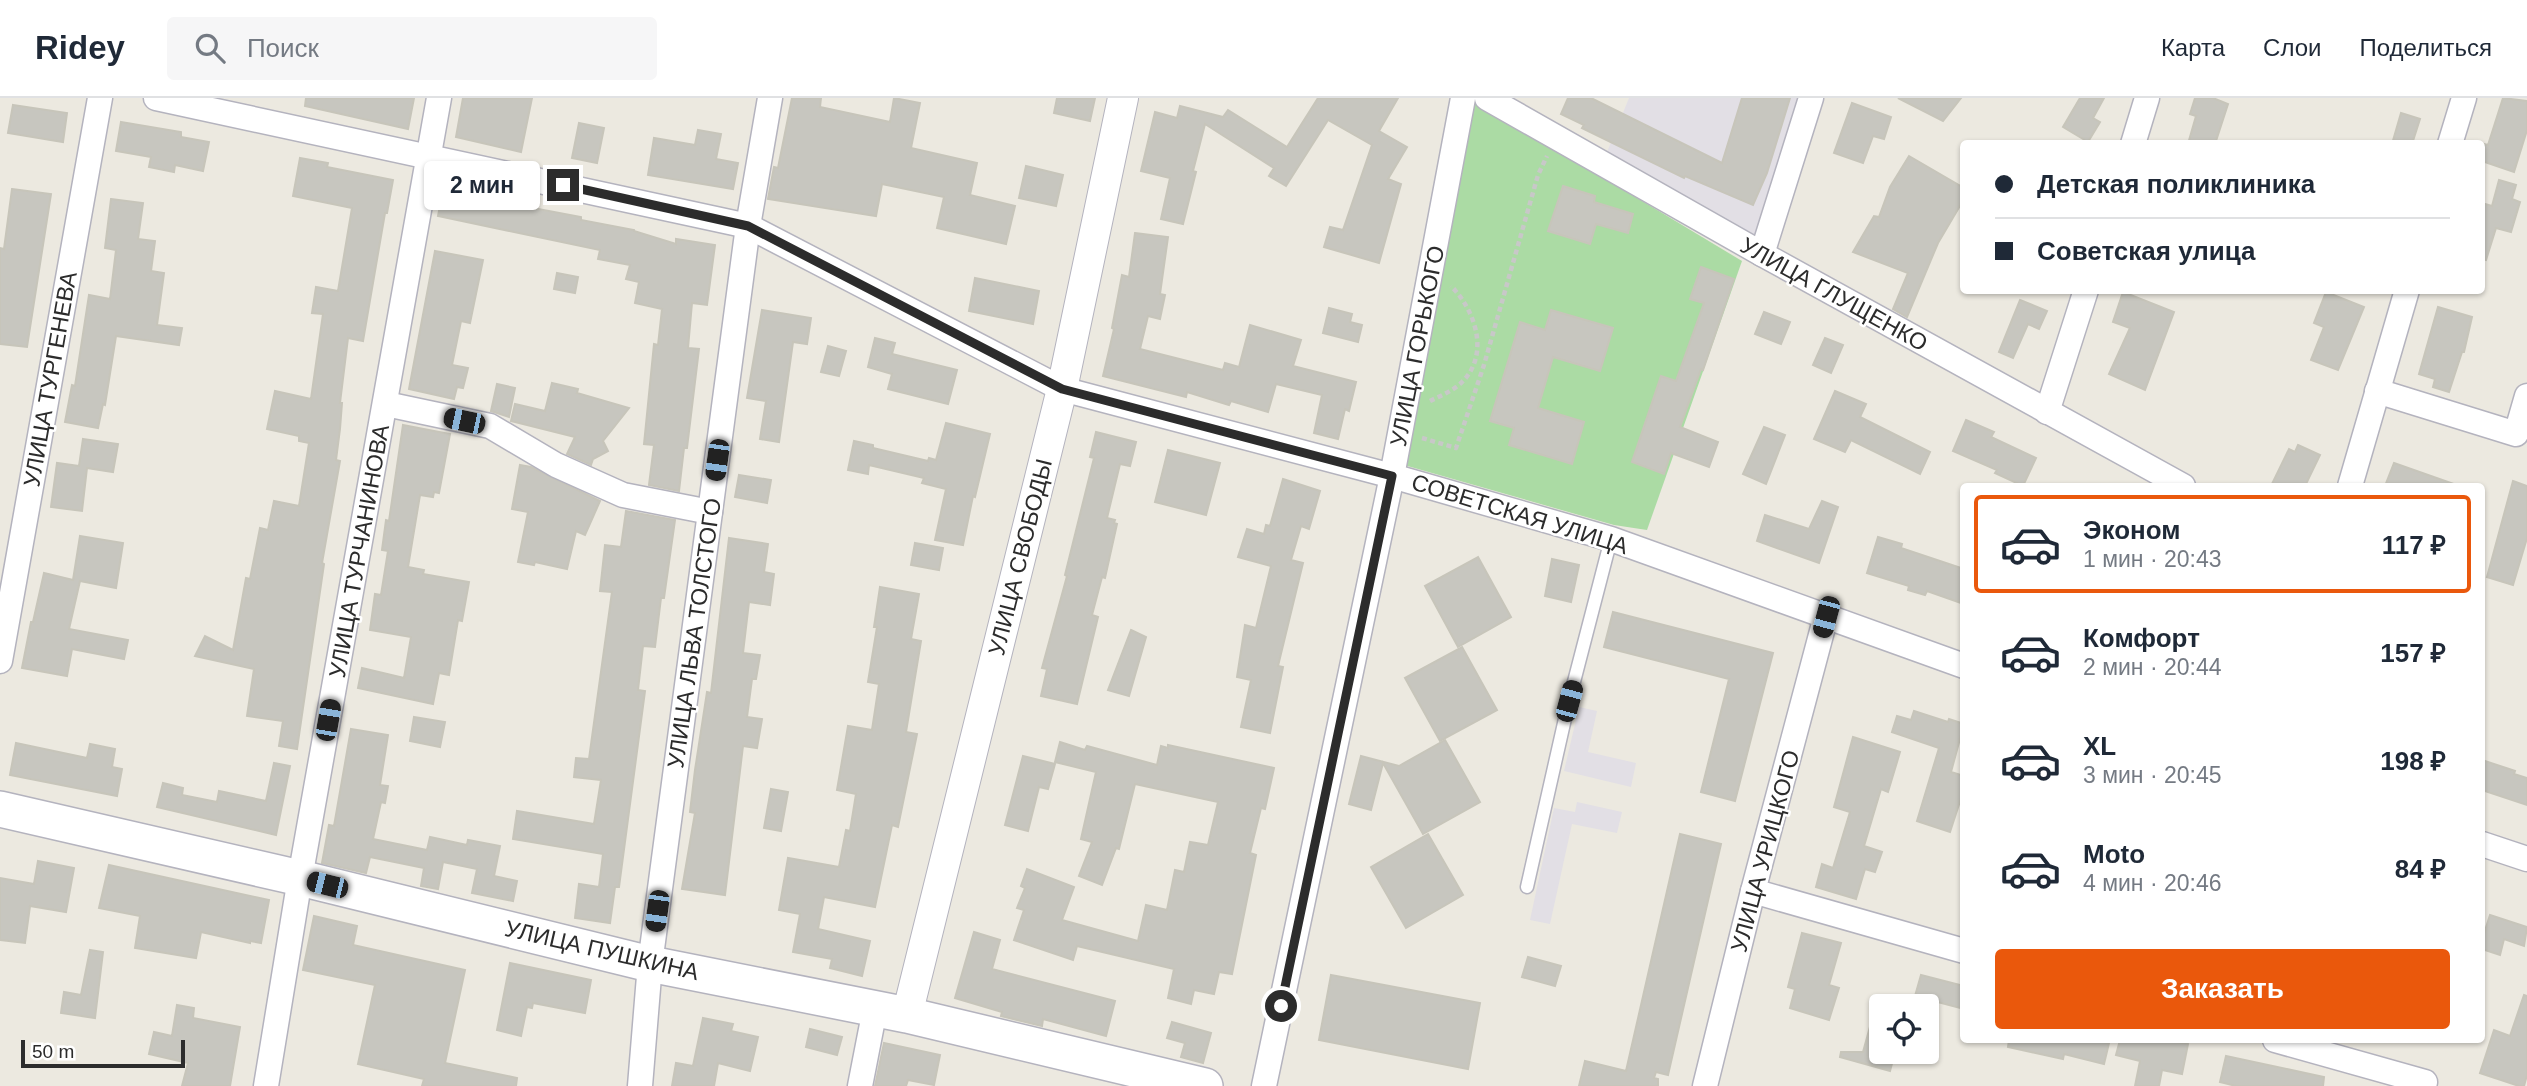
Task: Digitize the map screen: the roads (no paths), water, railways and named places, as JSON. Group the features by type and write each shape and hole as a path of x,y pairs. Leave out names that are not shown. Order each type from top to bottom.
{"main road":[{"name":"УЛИЦА ПУШКИНА","path":"0,810 300,878 650,964 891,1012 1205,1086"}],"street":[{"name":"УЛИЦА ТУРГЕНЕВА","path":"0,661 100,98"},
{"name":"СОВЕТСКАЯ УЛИЦА","path":"156,98 748,226 1062,389 1392,476 1611,539 1960,665"},
{"name":"УЛИЦА ТУРЧАНИНОВА","path":"266,1086 300,878 439,98"},
{"name":"УЛИЦА ЛЬВА ТОЛСТОГО","path":"640,1086 650,964 748,226 770,98"},
{"name":"УЛИЦА СВОБОДЫ","path":"860,1086 891,1012 1062,389 1123,98"},
{"name":"УЛИЦА ГОРЬКОГО","path":"1264,1086 1401,433 1463,98"},
{"name":"УЛИЦА ГЛУЩЕНКО","path":"1487,98 1555,139 2177,483"},
{"path":"1762,254 1811,98"},
{"path":"2134,140 2147,98"},
{"path":"2451,140 2464,98"},
{"path":"2047,412 2085,294"},
{"path":"2351,483 2406,294"},
{"path":"2377,391 2516,434 2527,396"},
{"path":"386,404 490,426 556,465 623,495 710,512"},
{"name":"УЛИЦА УРИЦКОГО","path":"1705,1086 1826,617"},
{"path":"2485,845 2527,859"},
{"path":"1754,891 1960,950"},
{"path":"2286,1043 2425,1082"}],"lane":[{"path":"1527,887 1569,701 1611,539"}]}
